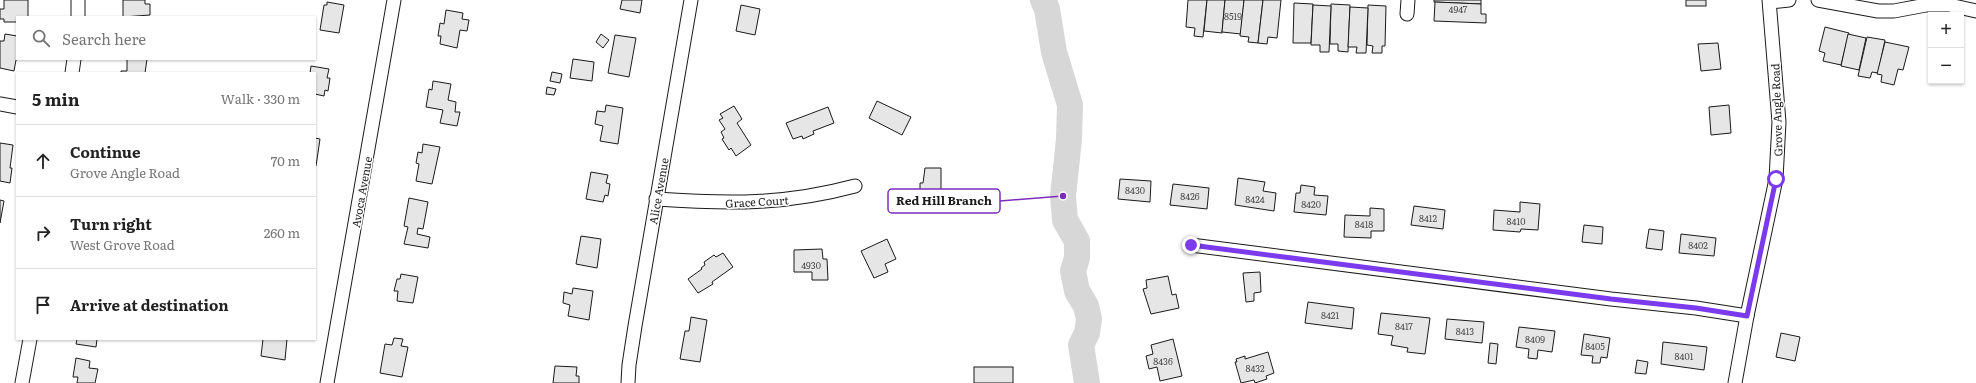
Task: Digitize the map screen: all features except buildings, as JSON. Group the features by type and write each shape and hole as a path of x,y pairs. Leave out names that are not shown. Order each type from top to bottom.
{"street":[{"path":"78,0 78,16"},
{"name":"Avoca Avenue","path":"328,383 394,0"},
{"name":"Alice Avenue","path":"628,383 629,365 656,199 691,0"},
{"path":"1407,14 1408,0"},
{"path":"1770,1 1789,0"},
{"path":"1818,0 1867,5 1894,11 1926,4 1949,6 1976,11"},
{"name":"Grove Angle Road","path":"1735,383 1747,316 1776,179 1778,157 1778,122 1770,1"},
{"path":"72,72 74,60"},
{"path":"0,104 16,107"},
{"name":"Grace Court","path":"656,199 722,203 761,202 823,195 855,186"},
{"path":"1191,245 1611,299 1696,308 1747,316"},
{"path":"22,383 30,340"}],"waterway":[{"path":"1043,0 1047,9 1054,52 1070,105 1069,139 1063,196 1065,220 1077,241 1077,258 1073,271 1077,291 1086,306 1089,319 1087,333 1081,345 1087,383"}],"place":[{"name":"Red Hill Branch","path":"1063,196"}],"route":[{"path":"1191,245 1611,299 1654,302 1747,316 1776,179"}]}
